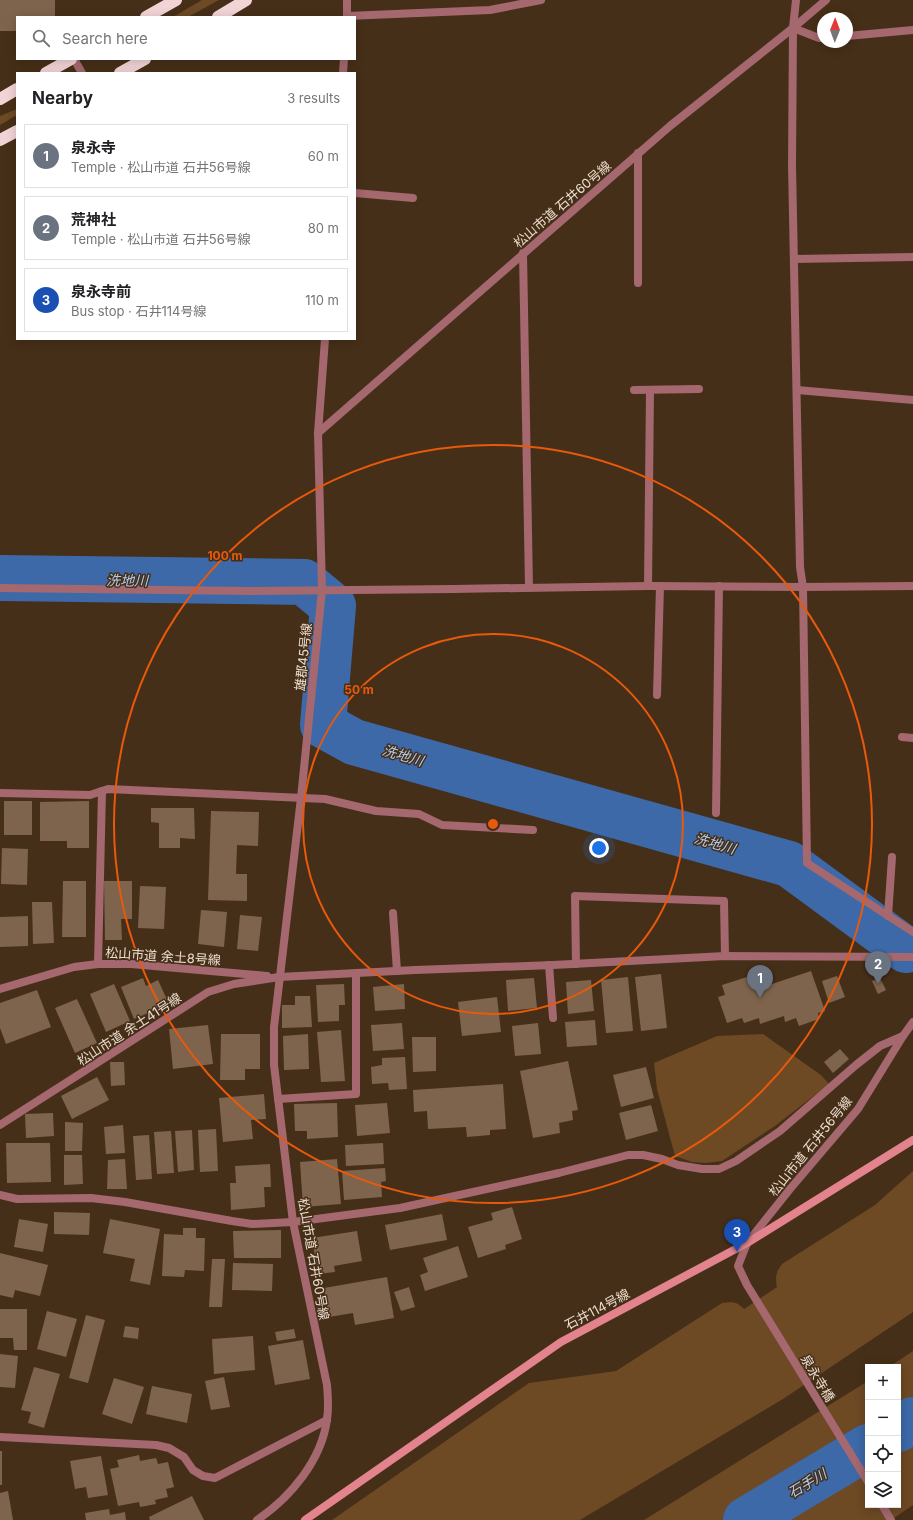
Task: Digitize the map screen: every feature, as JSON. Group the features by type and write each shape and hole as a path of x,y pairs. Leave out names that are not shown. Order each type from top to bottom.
{"highway":[{"path":"148,16 176,0"},
{"path":"220,16 246,0"},
{"path":"48,72 70,60"},
{"path":"122,72 143,60"},
{"path":"0,99 16,91"},
{"path":"0,140 16,132"}],"street":[{"path":"347,0 347,16"},
{"path":"356,17 490,10 541,0"},
{"path":"796,0 793,28 792,165 800,567 803,587 807,863 913,932"},
{"name":"松山市道 石井60号線","path":"318,433 638,153 826,0"},
{"path":"793,28 817,37"},
{"path":"853,35 913,30"},
{"path":"73,60 81,72"},
{"path":"343,72 344,60"},
{"path":"638,153 638,283"},
{"path":"356,193 413,198"},
{"path":"524,253 529,587"},
{"path":"794,259 913,257"},
{"name":"雄郡45号線","path":"279,977 301,798 322,590 318,433 325,340"},
{"path":"634,390 699,389"},
{"path":"648,586 650,390"},
{"path":"797,390 913,400"},
{"path":"0,588 249,591 453,590 529,587 648,586 913,586"},
{"path":"657,695 660,586"},
{"path":"716,813 719,586"},
{"path":"902,737 913,738"},
{"path":"0,793 90,795 108,789 325,799 376,811 419,814 442,824 533,830"},
{"path":"98,964 102,791"},
{"path":"888,916 892,857"},
{"path":"576,964 576,896 724,901 725,956"},
{"path":"392,913 397,971"},
{"path":"279,977 725,956 913,957"},
{"name":"松山市道 余土8号線","path":"0,989 74,968 98,964 131,964 279,977"},
{"path":"549,965 553,1018"},
{"path":"278,1099 356,1094 356,973"},
{"name":"松山市道 石井60号線","path":"257,1520 283,1500 316,1455 327,1420 328,1404 327,1385 293,1222 274,1065 274,1027 279,977"},
{"name":"松山市道 余土41号線","path":"0,1125 208,992 234,984 279,977"},
{"name":"松山市道 石井56号線","path":"748,1285 738,1266 747,1243 790,1189 858,1109 913,1022"},
{"path":"0,1195 17,1199 91,1198 125,1202 232,1222 252,1224 293,1222 400,1208 559,1173 628,1155 650,1156 678,1165 702,1169 719,1168 736,1161 780,1131 880,1046 903,1036"},
{"name":"石井114号線","path":"306,1520 561,1342 747,1243 913,1140"},
{"name":"泉永寺橋","path":"748,1285 865,1477"},
{"path":"0,1437 156,1445 169,1448 184,1457 193,1470 203,1476 215,1478 327,1420"},
{"path":"884,1508 891,1520"}],"shaded area":[{"path":"202,0 219,0 190,16 175,16"},
{"path":"16,109 16,116 0,125 0,116"},
{"path":"763,1034 821,1075 829,1084 775,1126 722,1161 706,1163 692,1162 675,1156 657,1089 654,1063 717,1036"},
{"path":"913,1171 913,1312 783,1399 580,1520 332,1520 529,1383 616,1371 722,1303 734,1303 744,1309 777,1287 776,1275 782,1264 875,1205"},
{"path":"913,1351 913,1505 891,1520 644,1520 865,1383 865,1508 901,1508 901,1364 894,1364"}],"building":[{"path":"0,0 55,0 55,16 16,16 16,31 0,31"},
{"path":"4,801 32,801 32,835 4,835"},
{"path":"89,801 89,848 67,848 67,841 40,841 40,802"},
{"path":"151,808 194,808 195,839 180,838 180,848 159,848 159,823 151,822"},
{"path":"211,811 259,812 258,846 237,845 236,874 247,874 247,901 208,900"},
{"path":"2,848 28,849 27,885 1,884"},
{"path":"63,881 86,881 86,937 62,937"},
{"path":"104,881 132,881 132,919 121,919 122,940 105,940"},
{"path":"140,886 166,887 164,929 138,928"},
{"path":"32,902 52,902 54,943 33,944"},
{"path":"201,910 227,912 224,947 198,944"},
{"path":"240,915 262,917 258,951 237,949"},
{"path":"28,916 28,946 0,947 0,917"},
{"path":"811,971 825,1011 818,1013 819,1019 799,1026 796,1018 785,1022 784,1016 760,1024 759,1018 744,1023 742,1018 727,1023 718,997 725,995 722,985 750,976 753,983 769,978 772,984"},
{"path":"661,974 667,1028 641,1031 635,977"},
{"path":"837,976 845,997 829,1003 822,981"},
{"path":"628,977 633,1031 606,1033 601,980"},
{"path":"143,978 146,986 158,980 169,1004 134,1019 121,987"},
{"path":"534,978 537,1008 508,1011 506,980"},
{"path":"880,978 886,990 878,994 872,981"},
{"path":"591,980 594,1011 568,1014 566,982"},
{"path":"114,984 130,1021 106,1032 90,994"},
{"path":"344,984 345,1005 339,1005 339,1021 318,1022 316,985"},
{"path":"404,984 405,1009 375,1011 373,987"},
{"path":"37,990 51,1027 6,1044 0,1028 0,1003"},
{"path":"295,996 310,996 312,1027 282,1028 282,1005 295,1005"},
{"path":"497,997 501,1032 462,1036 458,1002"},
{"path":"77,999 97,1043 75,1053 55,1008"},
{"path":"595,1020 597,1045 567,1047 565,1022"},
{"path":"402,1023 404,1049 373,1051 371,1025"},
{"path":"538,1023 541,1054 515,1056 512,1026"},
{"path":"208,1025 213,1064 173,1069 169,1029"},
{"path":"341,1030 345,1081 321,1082 317,1032"},
{"path":"221,1034 260,1034 260,1069 245,1069 245,1080 220,1080"},
{"path":"308,1034 309,1069 284,1070 283,1036"},
{"path":"412,1037 436,1037 436,1071 413,1072"},
{"path":"840,1049 849,1059 833,1073 824,1062"},
{"path":"405,1057 407,1089 389,1090 388,1083 372,1084 371,1067 382,1065 382,1058"},
{"path":"568,1061 578,1110 572,1111 573,1120 559,1123 560,1133 533,1138 520,1071"},
{"path":"110,1062 124,1062 125,1085 111,1086"},
{"path":"646,1067 654,1098 621,1107 613,1075"},
{"path":"97,1077 109,1100 72,1119 61,1096"},
{"path":"503,1084 506,1129 490,1130 490,1135 467,1137 466,1127 428,1129 427,1111 414,1112 413,1090"},
{"path":"264,1094 266,1119 251,1120 253,1139 223,1142 219,1098"},
{"path":"337,1103 338,1137 307,1139 307,1131 295,1131 294,1104"},
{"path":"387,1103 390,1133 357,1136 355,1105"},
{"path":"651,1105 658,1131 626,1140 619,1113"},
{"path":"53,1113 54,1136 26,1138 25,1114"},
{"path":"65,1122 83,1123 82,1151 65,1151"},
{"path":"123,1125 125,1153 106,1154 104,1127"},
{"path":"216,1129 218,1171 200,1172 198,1130"},
{"path":"192,1130 194,1170 178,1172 175,1131"},
{"path":"171,1131 174,1173 157,1174 154,1132"},
{"path":"149,1135 152,1179 136,1180 133,1136"},
{"path":"6,1143 50,1143 51,1182 7,1183"},
{"path":"383,1143 384,1164 346,1166 345,1145"},
{"path":"64,1155 82,1155 83,1184 64,1185"},
{"path":"125,1159 127,1189 107,1189 108,1160"},
{"path":"337,1159 341,1204 303,1207 300,1162"},
{"path":"270,1164 271,1187 264,1187 265,1207 231,1210 230,1183 236,1183 235,1166"},
{"path":"385,1168 386,1181 381,1182 382,1197 344,1200 342,1171"},
{"path":"512,1207 522,1239 505,1245 506,1249 478,1258 468,1227 493,1220 491,1213"},
{"path":"54,1212 90,1213 89,1235 54,1234"},
{"path":"442,1214 447,1240 390,1250 385,1225"},
{"path":"19,1219 48,1224 43,1252 14,1247"},
{"path":"110,1219 160,1229 150,1285 130,1281 135,1259 103,1253"},
{"path":"183,1228 196,1228 196,1238 205,1238 204,1271 185,1270 184,1277 162,1276 164,1234 183,1235"},
{"path":"281,1230 281,1258 234,1258 233,1231"},
{"path":"357,1231 362,1261 334,1266 335,1272 318,1274 312,1238"},
{"path":"458,1246 468,1277 425,1291 420,1275 428,1272 423,1258"},
{"path":"0,1253 48,1265 40,1296 15,1290 13,1298 0,1295"},
{"path":"212,1259 225,1259 222,1307 209,1307"},
{"path":"233,1263 273,1264 272,1291 232,1290"},
{"path":"387,1277 394,1318 355,1325 353,1313 329,1317 324,1288"},
{"path":"409,1287 415,1307 401,1311 394,1292"},
{"path":"0,1309 27,1309 27,1350 14,1350 13,1338 0,1338"},
{"path":"47,1311 77,1319 66,1357 37,1349"},
{"path":"86,1315 105,1320 88,1383 69,1378"},
{"path":"125,1326 139,1328 138,1339 123,1337"},
{"path":"294,1329 296,1338 277,1341 275,1332"},
{"path":"253,1336 255,1370 214,1374 212,1339"},
{"path":"303,1340 310,1379 275,1385 268,1346"},
{"path":"0,1354 18,1356 15,1388 0,1387"},
{"path":"34,1367 60,1374 44,1428 28,1423 31,1412 21,1410"},
{"path":"224,1377 230,1407 211,1410 205,1381"},
{"path":"114,1378 144,1387 132,1424 102,1414"},
{"path":"152,1386 192,1394 187,1423 146,1414"},
{"path":"0,1451 2,1451 2,1485 0,1485"},
{"path":"139,1455 140,1461 156,1458 158,1464 168,1462 174,1487 166,1489 168,1497 155,1500 156,1504 140,1507 139,1502 118,1506 110,1469 119,1467 117,1460"},
{"path":"101,1456 108,1495 88,1498 86,1487 75,1489 70,1461"},
{"path":"8,1491 13,1520 0,1520 0,1493"},
{"path":"192,1496 204,1520 150,1520 149,1517"},
{"path":"109,1509 110,1515 125,1512 126,1520 86,1520 85,1513"}],"waterway":[{"name":"洗地川","path":"0,578 304,582 333,606 323,725 354,742 789,864 906,950"},
{"name":"石手川","path":"901,1427 913,1420"},
{"name":"石手川","path":"746,1520 865,1449"}],"place":[{"name":"荒神社","path":"878,984"},
{"name":"泉永寺","path":"760,998"},
{"name":"泉永寺前","path":"737,1252"}]}
